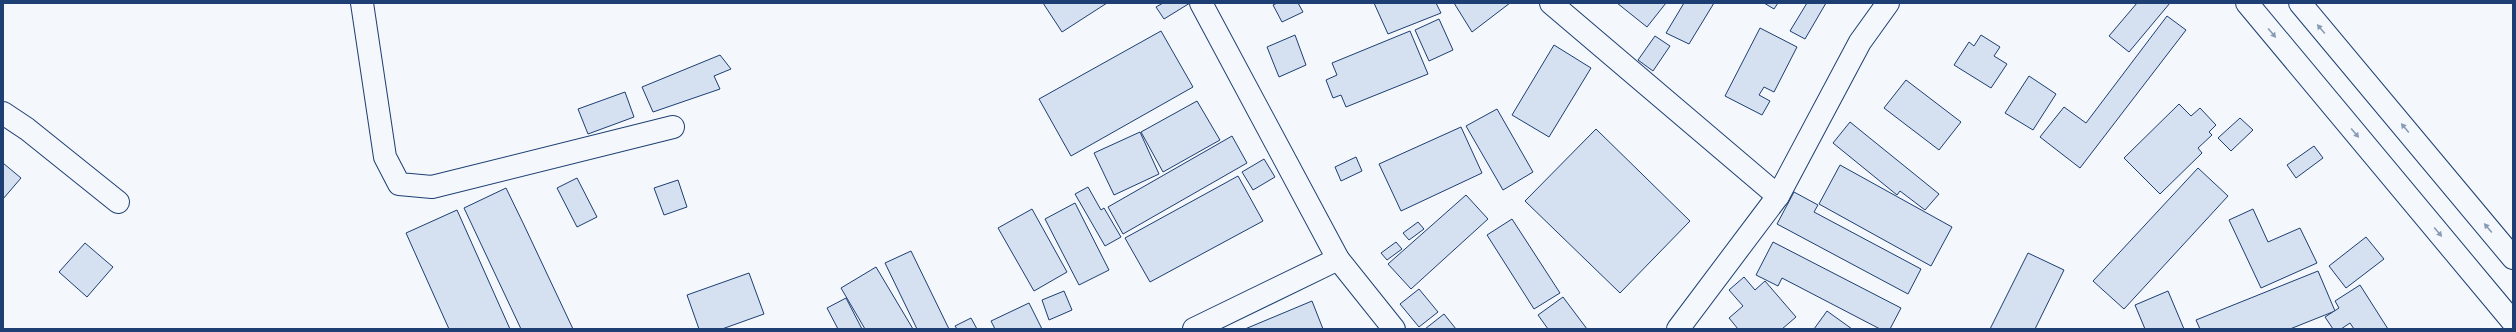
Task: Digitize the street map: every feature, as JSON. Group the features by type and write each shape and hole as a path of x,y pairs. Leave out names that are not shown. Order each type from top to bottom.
{"street":[{"path":"362,3 385,157 399,184 432,187 673,127"},
{"path":"1201,3 1338,259 1394,329"},
{"path":"1551,3 1778,196"},
{"path":"1678,329 1778,196 1860,42 1888,3"},
{"path":"2247,3 2513,322"},
{"path":"2300,3 2513,258"},
{"path":"3,113 27,129 118,202"},
{"path":"1194,329 1338,259"}],"building":[{"path":"1043,3 1107,3 1062,32"},
{"path":"1163,3 1190,3 1164,19 1156,7"},
{"path":"1277,3 1298,3 1303,12 1282,22 1273,5"},
{"path":"1374,3 1436,3 1441,13 1388,34"},
{"path":"1454,3 1510,3 1472,32"},
{"path":"1617,3 1666,3 1647,27"},
{"path":"1684,3 1714,3 1689,44 1666,33"},
{"path":"1764,3 1778,3 1774,9"},
{"path":"1807,3 1826,3 1805,39 1790,31"},
{"path":"2137,3 2170,3 2129,52 2109,36"},
{"path":"2167,16 2186,30 2080,168 2040,137 2064,107 2086,123"},
{"path":"1439,19 1453,50 1429,61 1415,30"},
{"path":"1760,28 1797,47 1774,92 1764,87 1759,95 1770,101 1762,115 1725,96"},
{"path":"1161,31 1193,87 1071,156 1039,99"},
{"path":"1410,31 1428,74 1346,107 1341,95 1333,98 1326,80 1337,75 1332,63"},
{"path":"1295,35 1306,65 1279,77 1267,47"},
{"path":"1981,35 2000,47 1994,56 2007,64 1991,88 1954,65 1969,42 1974,46"},
{"path":"1655,36 1670,46 1653,71 1638,60"},
{"path":"1554,45 1591,68 1549,137 1512,115"},
{"path":"720,55 731,69 714,76 720,89 653,112 642,87"},
{"path":"2029,76 2056,94 2033,130 2005,113"},
{"path":"1906,80 1961,122 1939,150 1884,108"},
{"path":"625,92 634,117 588,134 578,109"},
{"path":"1197,101 1220,140 1163,172 1141,132"},
{"path":"2179,104 2191,116 2200,108 2216,125 2209,132 2212,135 2198,148 2202,153 2160,194 2124,158"},
{"path":"1497,109 1533,172 1503,190 1466,126"},
{"path":"2240,118 2253,130 2231,151 2218,138"},
{"path":"1850,122 1939,194 1925,210 1900,191 1897,195 1833,143"},
{"path":"1461,127 1482,173 1401,211 1379,164"},
{"path":"1596,129 1690,221 1620,293 1525,201"},
{"path":"1140,132 1159,174 1114,195 1094,153"},
{"path":"1232,136 1247,163 1123,234 1108,207"},
{"path":"2314,146 2323,158 2296,178 2287,165"},
{"path":"1356,157 1362,171 1341,181 1335,167"},
{"path":"1264,159 1275,177 1253,190 1242,172"},
{"path":"3,163 21,178 3,199"},
{"path":"1840,165 1952,227 1931,266 1819,204"},
{"path":"2198,168 2228,196 2124,309 2093,281"},
{"path":"1238,176 1263,221 1150,282 1125,238"},
{"path":"577,178 597,217 577,227 557,188"},
{"path":"678,180 687,207 664,215 654,188"},
{"path":"1088,187 1101,210 1104,208 1121,237 1105,246 1075,194"},
{"path":"506,188 573,329 521,329 464,208"},
{"path":"1794,192 1818,205 1814,212 1921,269 1908,294 1777,224"},
{"path":"1466,195 1488,219 1411,289 1388,264"},
{"path":"1075,203 1109,270 1079,285 1045,219"},
{"path":"1032,209 1067,272 1034,291 998,228"},
{"path":"2253,209 2268,242 2300,228 2317,263 2261,288 2229,220"},
{"path":"457,210 510,329 449,329 406,233"},
{"path":"1512,219 1560,293 1534,309 1487,235"},
{"path":"1418,222 1424,229 1409,240 1403,233"},
{"path":"2366,237 2384,259 2346,288 2329,266"},
{"path":"1396,242 1402,249 1387,260 1381,253"},
{"path":"1773,242 1901,308 1890,329 1880,329 1782,278 1778,286 1756,275"},
{"path":"85,243 113,267 87,297 59,272"},
{"path":"911,251 949,329 917,329 885,263"},
{"path":"2028,253 2064,270 2035,329 1990,329"},
{"path":"876,267 913,329 865,329 841,288"},
{"path":"2318,271 2335,311 2290,329 2200,329 2196,320"},
{"path":"749,273 764,314 722,329 699,329 687,295"},
{"path":"1744,277 1755,290 1765,281 1796,317 1782,329 1738,329 1729,318 1743,306 1729,290"},
{"path":"2360,285 2388,329 2354,329 2350,323 2341,329 2333,329 2325,317 2339,308 2335,301"},
{"path":"1419,289 1438,312 1419,327 1400,304"},
{"path":"1064,291 1072,310 1049,320 1042,300"},
{"path":"2168,291 2184,329 2145,329 2135,305"},
{"path":"1563,297 1587,329 1548,329 1538,315"},
{"path":"846,298 862,329 838,329 827,308"},
{"path":"1312,301 1323,329 1245,329"},
{"path":"1029,303 1042,329 995,329 991,321"},
{"path":"1827,311 1852,329 1814,329"},
{"path":"1444,314 1456,329 1425,329"},
{"path":"971,318 977,329 957,329 955,326"}]}
